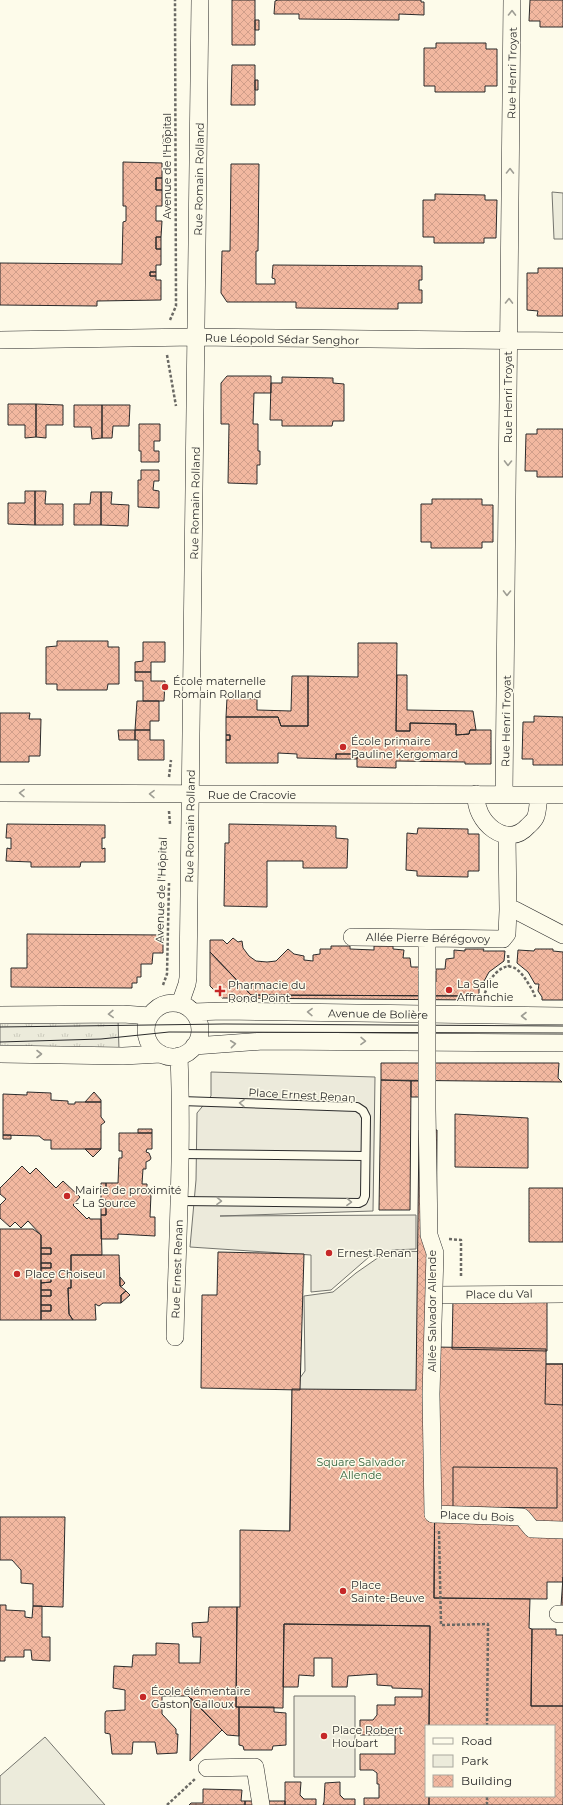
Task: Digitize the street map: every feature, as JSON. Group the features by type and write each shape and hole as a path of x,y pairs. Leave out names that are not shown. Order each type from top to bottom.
{"street":[{"name":"Rue Romain Rolland","path":"186,1008 188,978 191,795 200,0"},
{"name":"Rue Henri Troyat","path":"504,794 512,0"},
{"name":"Rue Léopold Sédar Senghor","path":"0,340 196,337 563,341"},
{"name":"Rue de Cracovie","path":"0,793 191,795 504,794"},
{"path":"476,794 479,814 485,824 494,831 506,835 516,834 526,828 536,817 539,795"},
{"path":"504,794 563,795"},
{"path":"506,835 508,910 515,910 563,935"},
{"name":"Allée Pierre Bérégovoy","path":"352,937 503,939 507,934 508,910"},
{"name":"Allée Salvador Allende","path":"428,938 427,1109 429,1235 435,1252 432,1394 436,1514"},
{"path":"171,1003 186,1008 197,1018 200,1032 194,1046 185,1054 179,1056 170,1057 161,1054 154,1049 146,1034 146,1025 150,1016 155,1009 162,1005 171,1003"},
{"name":"Avenue de Bolière","path":"186,1008 223,1011 563,1016"},
{"path":"0,1015 123,1014 150,1016"},
{"path":"194,1046 263,1040 563,1043"},
{"path":"0,1054 123,1056 161,1054"},
{"name":"Rue Ernest Renan","path":"175,1337 181,1154 179,1056"},
{"name":"Place du Val","path":"434,1295 563,1294"},
{"name":"Place du Bois","path":"436,1514 522,1517 532,1529 563,1530"},
{"path":"207,1768 255,1767 261,1805"}],"lane":[{"name":"Place Ernest Renan","path":"180,1201 363,1201 365,1196 366,1117 363,1111 357,1107 181,1101"},
{"path":"181,1154 365,1156"}],"path":[{"name":"Avenue de l'Hôpital","path":"168,324 176,306 175,0"},
{"name":"Avenue de l'Hôpital","path":"168,804 171,828"},
{"name":"Avenue de l'Hôpital","path":"163,985 167,974 170,882"},
{"path":"484,991 498,970 504,967 513,966 519,970 534,994"},
{"path":"448,1239 461,1240 461,1295"},
{"path":"436,1514 441,1626 488,1624 487,1725"},
{"path":"167,1805 207,1768"}],"green space":[{"path":"552,192 563,193 563,239 554,239"},
{"path":"118,1020 119,1049 0,1048 0,1022"},
{"name":"Square Salvador Allende","path":"401,1251 433,1252 429,1561 289,1556 292,1389 305,1371 304,1296 333,1292 379,1257"},
{"path":"45,1737 105,1805 0,1805 0,1776"}],"shaded area":[{"path":"211,1072 375,1077 373,1211 220,1216 416,1215 416,1249 392,1250 369,1257 331,1290 311,1292 311,1255 190,1247 196,1180 197,1113 211,1096"},
{"name":"Place Robert Houbart","path":"294,1696 355,1696 355,1777 294,1777"}],"building":[{"path":"232,0 255,0 255,45 232,45"},
{"path":"421,0 421,2 424,2 424,15 399,14 399,20 299,19 299,14 274,14 275,1"},
{"path":"530,0 563,0 563,27 540,27 540,21 529,21"},
{"path":"255,20 259,20 259,30 255,30"},
{"path":"436,43 486,43 486,49 497,49 497,86 485,86 485,92 435,92 435,86 424,86 424,48 436,48"},
{"path":"232,65 255,65 255,105 231,105"},
{"path":"255,80 258,80 258,90 255,90"},
{"path":"163,135 167,135 168,145 163,145"},
{"path":"123,162 162,163 162,178 156,178 156,190 162,190 162,206 156,206 156,221 162,221 161,237 156,237 156,249 161,249 161,265 156,265 156,272 150,272 150,276 156,276 156,280 161,280 161,300 97,301 97,306 0,305 0,263 122,264 123,222 126,221 126,206 123,206"},
{"path":"231,164 259,164 256,284 275,284 275,279 272,278 273,265 422,266 422,280 419,280 419,290 422,290 422,303 398,303 398,309 296,308 296,302 227,302 221,293 222,251 230,251"},
{"path":"156,178 162,178 162,190 156,190"},
{"path":"435,194 485,195 485,200 497,200 496,238 484,238 484,243 434,243 434,237 423,237 423,200 435,200"},
{"path":"156,237 161,237 161,249 156,249"},
{"path":"538,268 563,268 563,316 537,316 538,311 527,310 527,273 538,273"},
{"path":"150,272 156,272 156,276 150,276"},
{"path":"227,376 271,376 271,393 254,393 253,424 258,424 258,451 260,451 260,465 257,465 257,484 228,483 229,424 221,424 221,383"},
{"path":"282,377 333,378 333,383 344,384 344,421 333,421 332,426 282,426 282,420 270,420 271,383 282,383"},
{"path":"8,404 36,404 36,437 25,438 25,425 8,425"},
{"path":"36,404 63,405 63,425 46,425 46,438 36,437"},
{"path":"74,405 102,405 102,438 92,439 91,427 74,427"},
{"path":"102,405 130,405 129,426 113,426 112,438 102,438"},
{"path":"139,424 160,424 160,441 154,441 154,451 159,451 159,462 141,462 141,451 139,451"},
{"path":"537,429 563,429 563,477 537,477 537,471 525,471 526,434 537,434"},
{"path":"141,470 159,470 159,481 154,481 153,490 159,491 159,508 138,507 138,480 141,480"},
{"path":"25,491 35,491 35,525 8,524 8,503 25,503"},
{"path":"35,491 46,491 45,504 63,504 63,525 35,525"},
{"path":"91,492 101,492 101,525 74,525 74,504 90,504"},
{"path":"101,492 112,492 111,504 129,505 128,526 101,525"},
{"path":"432,499 482,499 482,505 493,505 493,542 482,542 482,548 431,548 431,542 421,542 421,504 432,504"},
{"path":"57,641 108,641 108,647 119,647 119,684 108,684 107,690 57,690 57,684 46,684 46,647 57,646"},
{"path":"143,642 165,642 165,662 151,662 151,672 135,672 135,662 143,661"},
{"path":"358,643 397,643 396,731 410,731 410,723 456,724 456,735 469,734 470,730 491,730 491,764 396,761 396,768 357,767 357,754 336,754 336,759 297,758 297,754 278,753 278,763 226,763 226,740 230,740 230,735 226,735 226,717 278,717 281,726 308,726 308,676 358,677"},
{"path":"135,672 151,672 151,681 165,681 164,701 143,701 143,681 135,681"},
{"path":"397,675 407,675 407,710 473,711 476,730 470,730 469,734 456,735 456,724 410,723 410,731 396,731"},
{"path":"292,676 308,676 308,726 281,726 278,717 226,717 227,698 257,699 257,710 291,711"},
{"path":"137,701 159,701 159,721 150,721 150,730 135,730"},
{"path":"0,713 30,713 29,719 41,719 40,756 29,756 29,762 0,762"},
{"path":"534,716 563,717 563,765 533,765 533,759 522,759 523,722 534,722"},
{"path":"118,730 135,730 135,740 119,740"},
{"path":"135,730 150,730 150,740 164,740 164,760 138,760 138,740 135,740"},
{"path":"226,735 230,735 230,740 226,740"},
{"path":"336,754 357,754 357,759 336,759"},
{"path":"7,824 105,825 105,838 102,838 102,849 105,848 105,862 81,862 80,867 31,867 31,862 6,861 7,848 11,849 11,838 6,838"},
{"path":"229,824 336,826 336,838 348,839 347,868 303,868 303,861 267,861 267,907 224,906 225,843 229,843"},
{"path":"418,828 468,829 468,834 479,834 479,871 468,871 468,877 417,876 417,871 406,870 407,833 417,834"},
{"path":"27,934 163,935 163,953 153,953 152,964 141,964 141,977 137,977 137,983 132,983 132,988 11,987 11,968 27,968"},
{"path":"233,938 238,942 242,941 243,948 249,956 256,961 267,962 276,961 288,949 294,954 304,956 304,960 313,961 313,955 320,954 320,949 331,949 331,946 350,946 350,949 374,950 374,946 393,946 393,949 404,950 403,958 410,958 411,967 421,967 421,981 436,982 436,969 445,969 446,959 454,958 454,950 465,951 465,949 484,949 483,951 505,951 504,961 489,972 482,985 479,985 479,993 477,996 251,995 210,952 210,940 223,940 227,944"},
{"path":"535,949 553,949 553,951 563,952 563,1000 542,1000 542,997 538,991 539,984 535,984 528,972 517,963 518,950 534,951"},
{"path":"210,952 251,995 477,996 475,1000 222,998 210,986"},
{"path":"381,1063 559,1063 558,1078 562,1082 381,1080"},
{"path":"381,1080 411,1081 410,1210 379,1210"},
{"path":"411,1081 432,1081 431,1097 411,1097"},
{"path":"27,1092 51,1093 51,1100 68,1101 68,1104 75,1104 75,1102 101,1102 101,1117 105,1122 101,1125 101,1149 51,1149 51,1140 44,1140 39,1136 3,1135 3,1094 27,1095"},
{"path":"94,1092 101,1102 85,1102"},
{"path":"455,1114 528,1118 528,1168 455,1167"},
{"path":"138,1129 152,1129 152,1133 138,1133"},
{"path":"419,1130 437,1130 434,1598 530,1599 529,1628 532,1629 531,1706 563,1706 563,1805 429,1805 429,1797 555,1797 555,1725 429,1725 430,1626 284,1624 283,1708 236,1707 237,1607 240,1607 240,1530 290,1531 292,1389 416,1390"},
{"path":"119,1133 152,1133 152,1149 147,1149 146,1152 149,1153 151,1158 146,1162 146,1169 143,1169 142,1184 147,1184 147,1194 151,1194 150,1217 155,1217 155,1236 118,1234 118,1239 101,1239 101,1215 106,1215 106,1200 101,1200 101,1192 106,1192 106,1183 118,1183 119,1158 122,1158 122,1151 119,1151"},
{"path":"3,1135 11,1135 11,1139 3,1139"},
{"path":"85,1149 101,1149 93,1157"},
{"path":"22,1166 30,1174 36,1168 56,1188 63,1181 80,1197 73,1205 87,1219 89,1217 90,1219 101,1219 102,1255 71,1255 71,1288 68,1288 69,1314 73,1320 41,1320 41,1311 51,1311 51,1305 41,1305 41,1296 51,1296 51,1290 41,1290 41,1283 51,1282 51,1277 41,1277 41,1268 51,1268 51,1263 41,1263 41,1254 51,1254 51,1248 41,1248 41,1235 28,1221 21,1228 15,1222 10,1227 0,1218 0,1205 6,1199 0,1194 0,1188"},
{"path":"101,1183 106,1183 106,1192 101,1192"},
{"path":"529,1188 563,1188 563,1242 529,1242"},
{"path":"101,1200 106,1200 106,1215 101,1215"},
{"name":"Place Choiseul","path":"0,1229 33,1229 41,1235 41,1320 0,1320"},
{"path":"41,1248 51,1248 51,1254 41,1254"},
{"path":"218,1252 304,1254 300,1390 201,1388 202,1295 217,1295"},
{"path":"71,1255 119,1255 120,1286 126,1291 121,1295 121,1303 103,1303 99,1306 95,1304 96,1320 73,1320 69,1314 68,1288 71,1288"},
{"path":"41,1263 51,1263 51,1268 41,1268"},
{"path":"41,1277 51,1277 51,1282 41,1283"},
{"path":"120,1277 125,1283 122,1286 120,1286"},
{"path":"41,1290 51,1290 51,1296 41,1296"},
{"path":"126,1291 130,1295 121,1303 121,1295"},
{"path":"453,1299 547,1300 547,1351 452,1349"},
{"path":"41,1305 51,1305 51,1311 41,1311"},
{"path":"436,1347 546,1349 546,1364 563,1364 563,1582 547,1582 547,1599 434,1598"},
{"path":"546,1364 563,1364 563,1405 545,1404"},
{"path":"453,1467 557,1468 557,1508 453,1507"},
{"path":"0,1517 65,1517 63,1607 33,1606 33,1584 21,1583 21,1570 12,1560 0,1560"},
{"path":"563,1577 563,1606 561,1606"},
{"path":"0,1605 6,1605 6,1610 25,1611 25,1617 32,1618 33,1606 42,1606 42,1637 50,1637 50,1661 32,1660 31,1650 24,1650 24,1657 5,1657 5,1661 0,1661"},
{"path":"209,1607 237,1607 236,1707 239,1707 239,1736 227,1735 188,1696 162,1696 162,1714 176,1729 176,1734 178,1734 177,1753 157,1754 155,1742 133,1742 132,1754 112,1754 110,1734 105,1733 105,1713 106,1711 125,1710 125,1690 113,1688 114,1666 132,1667 133,1655 156,1655 156,1643 179,1644 179,1663 200,1663 201,1637 193,1637 192,1623 208,1622"},
{"path":"284,1624 430,1626 429,1725 425,1725 425,1797 429,1797 429,1805 364,1805 364,1798 379,1798 379,1784 377,1784 377,1773 373,1770 360,1770 360,1754 395,1754 395,1735 360,1735 360,1720 373,1720 377,1715 377,1705 395,1705 395,1697 422,1697 422,1689 392,1688 392,1686 377,1685 377,1674 348,1676 347,1687 332,1687 332,1658 314,1658 314,1676 299,1675 298,1687 283,1687"},
{"path":"532,1629 556,1629 556,1635 563,1635 563,1706 531,1706"},
{"path":"191,1698 222,1730 190,1761"},
{"path":"239,1707 274,1707 274,1712 286,1713 286,1745 273,1746 272,1750 244,1750 243,1746 239,1745"},
{"path":"285,1782 301,1782 300,1795 304,1799 316,1799 316,1805 285,1805"},
{"path":"340,1782 340,1795 344,1799 355,1799 355,1805 323,1805 325,1783"},
{"path":"203,1789 242,1790 241,1801 245,1801 245,1805 189,1805 191,1803 203,1803"},
{"path":"245,1801 285,1801 285,1805 245,1805"}],"tram line":[{"path":"0,1027 224,1024 563,1026"},
{"path":"0,1042 101,1039 169,1032 563,1033"}],"place":[{"name":"École maternelle Romain Rolland","path":"165,687"},
{"name":"École primaire Pauline Kergomard","path":"343,747"},
{"name":"La Salle Affranchie","path":"449,990"},
{"name":"Pharmacie du Rond Point","path":"220,991"},
{"name":"Mairie de proximité - La Source","path":"67,1196"},
{"name":"Ernest Renan","path":"329,1253"},
{"name":"Place Choiseul","path":"17,1274"},
{"name":"Place Sainte-Beuve","path":"343,1591"},
{"name":"École élémentaire Gaston Galloux","path":"143,1697"},
{"name":"Place Robert Houbart","path":"324,1736"}]}
